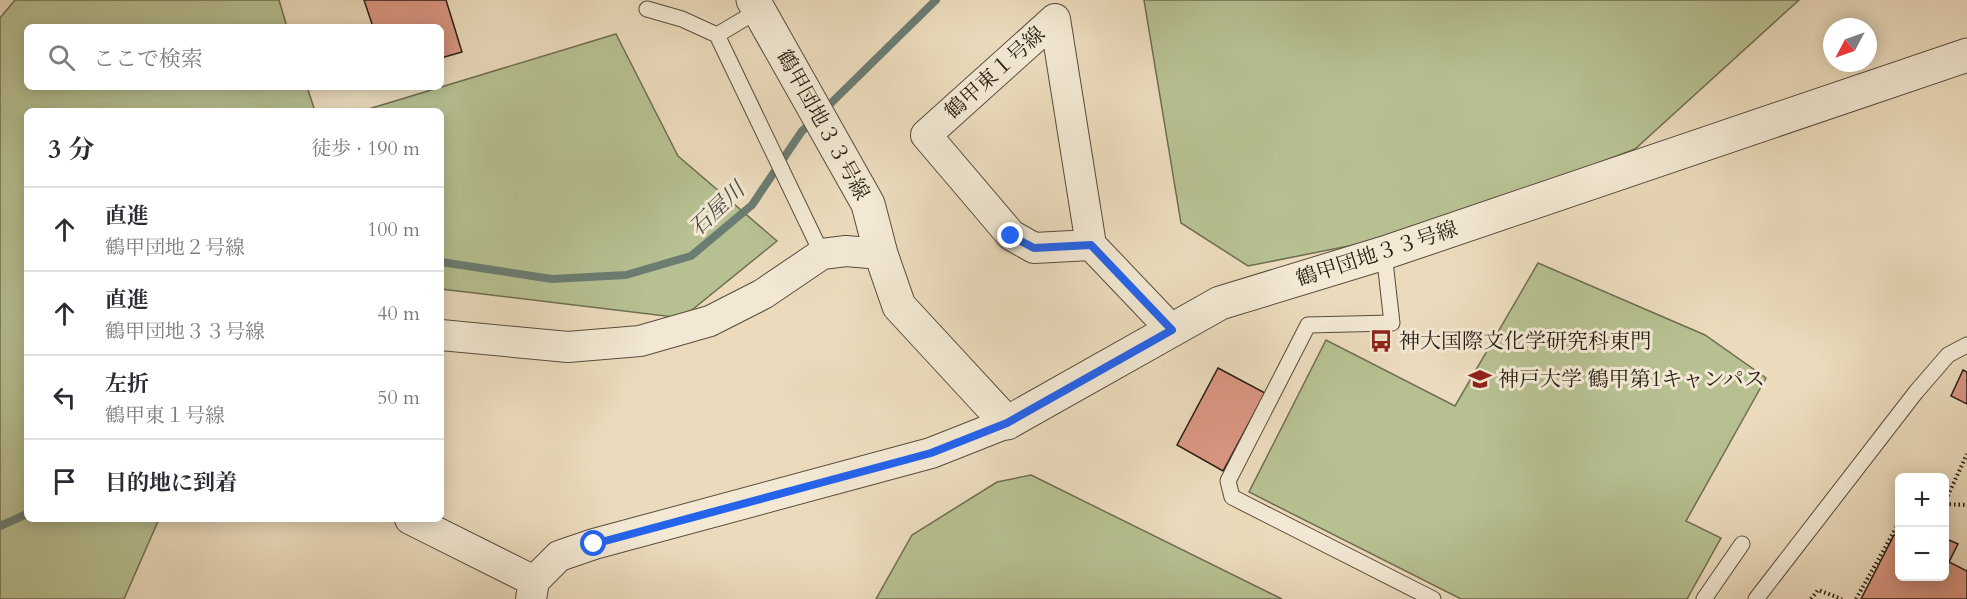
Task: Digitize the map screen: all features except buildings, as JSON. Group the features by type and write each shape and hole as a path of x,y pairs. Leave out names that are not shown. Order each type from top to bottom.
{"street":[{"name":"鶴甲団地３３号線","path":"760,12 868,204 899,306 1007,423 1220,303 1384,253 1967,55"},
{"name":"鶴甲東１号線","path":"1055,19 1091,245 1034,248 1011,236 926,135 1055,19"},
{"path":"444,336 568,347 640,341 710,321 763,294 822,254 846,251 879,242"},
{"path":"1091,245 1172,330"},
{"path":"415,522 533,590 559,556 594,544 931,453 1007,423"}],"lane":[{"path":"647,9 682,18 717,34 822,254"},
{"path":"717,34 760,12"},
{"path":"1384,253 1392,323 1308,325 1228,481 1232,497 1433,599"},
{"path":"1756,599 1916,392 1948,355 1967,345"},
{"path":"1704,599 1742,544"}],"path":[{"path":"1949,495 1967,454"},
{"path":"1949,504 1967,505"},
{"path":"1856,599 1896,527"},
{"path":"1812,599 1818,590 1842,599"}],"green space":[{"path":"15,0 279,0 286,24 24,24 24,90 308,90 314,108 24,108 24,522 158,522 124,599 0,599 0,18"},
{"path":"1144,0 1799,0 1635,149 1414,233 1248,266 1181,223"},
{"path":"616,34 678,156 777,241 682,318 444,289 444,108 372,108 431,90 444,90 444,86"},
{"path":"1538,263 1705,335 1766,378 1686,521 1721,538 1687,599 1461,599 1249,492 1326,340 1455,406"},
{"path":"1031,475 1282,599 876,599 912,535 997,482"}],"waterway":[{"name":"石屋川","path":"824,110 936,0"},
{"name":"石屋川","path":"444,262 552,279 626,275 691,256 752,205 802,131 813,121"},
{"name":"石屋川","path":"0,526 24,515"}],"place":[{"name":"神大国際文化学研究科東門","path":"1381,341"},
{"name":"神戸大学 鶴甲第1キャンパス","path":"1480,379"}],"route":[{"path":"594,544 931,453 1007,423 1172,330 1091,245 1034,248 1011,236"}]}
